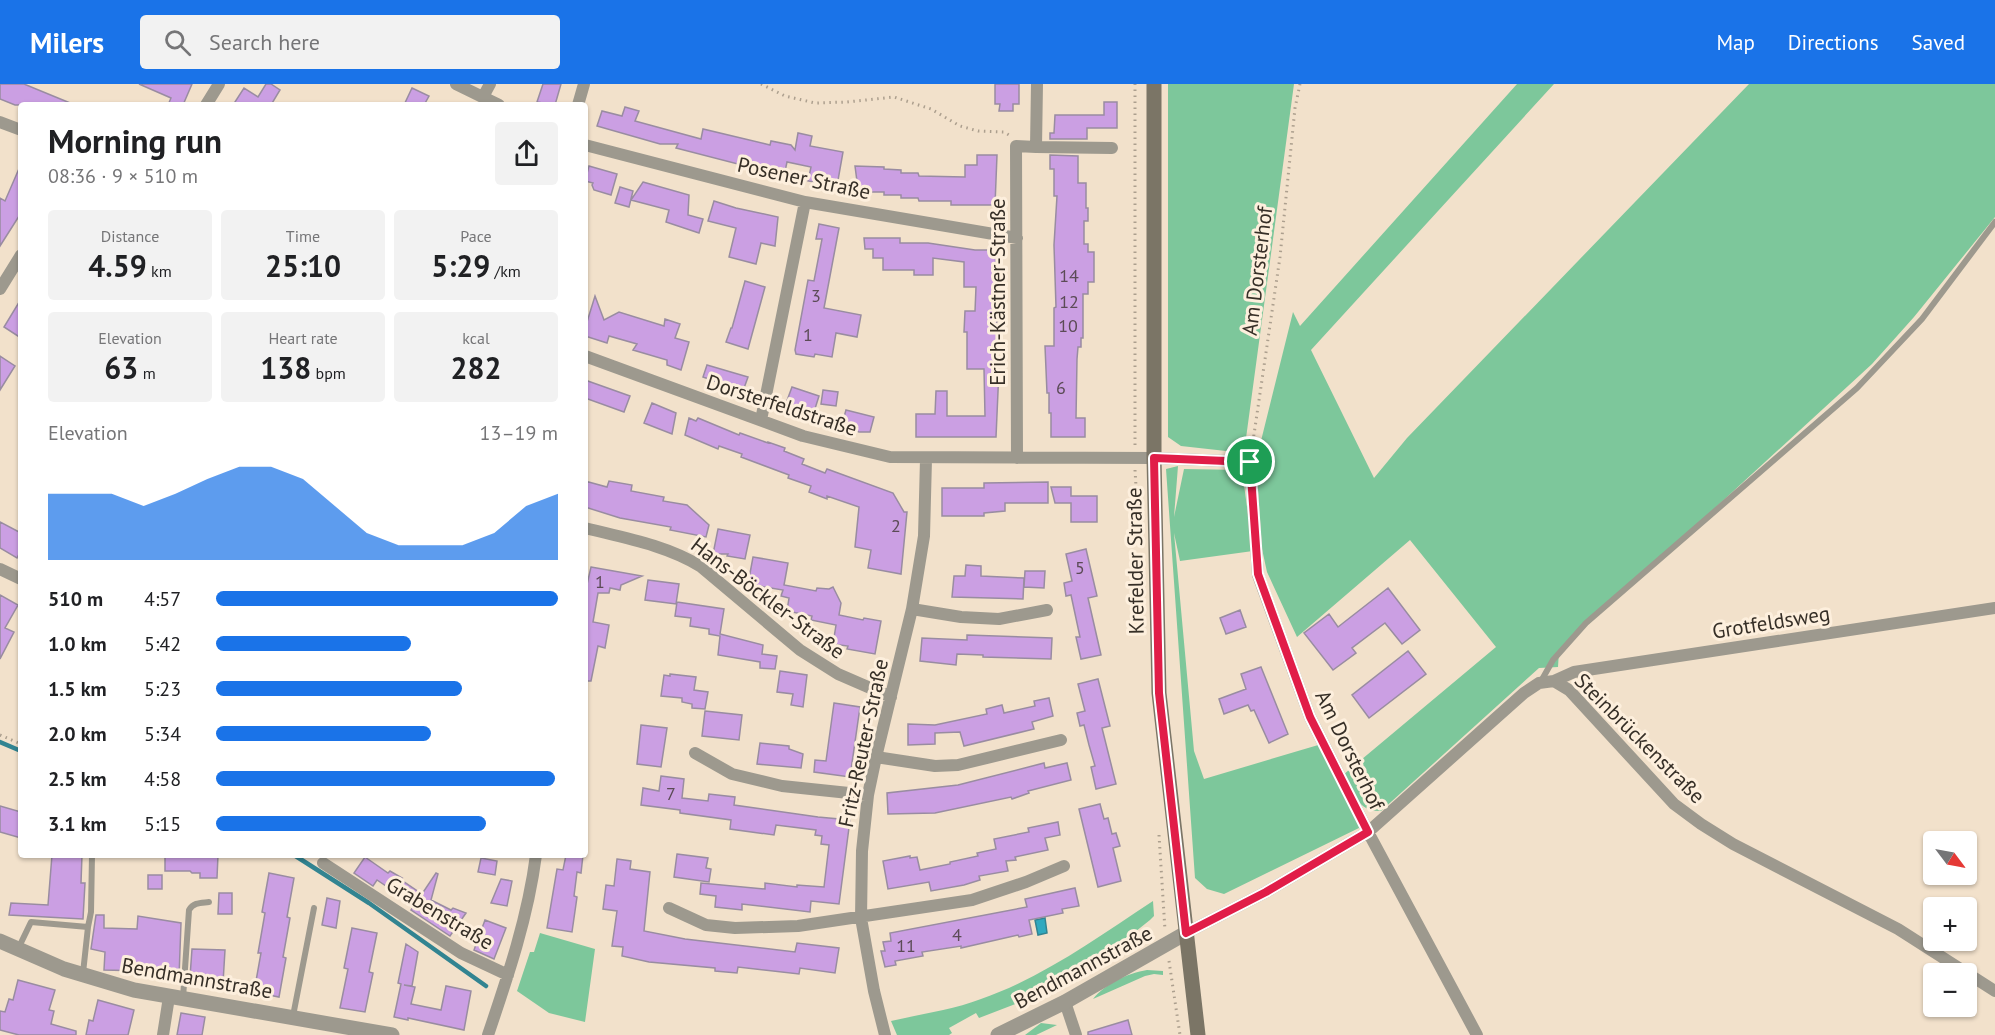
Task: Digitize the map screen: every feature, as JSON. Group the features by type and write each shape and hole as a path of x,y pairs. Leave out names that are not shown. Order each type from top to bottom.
{"main road":[{"name":"Krefelder Straße","path":"1154,84 1154,458 1159,693 1198,1035"}],"street":[{"path":"208,102 219,84"},
{"path":"456,84 493,102"},
{"path":"483,97 490,84"},
{"path":"579,102 584,84"},
{"path":"1036,84 1036,147"},
{"path":"0,122 18,129"},
{"name":"Posener Straße","path":"588,146 804,201 1017,238"},
{"name":"Erich-Kästner-Straße","path":"1017,458 1016,146 1112,148"},
{"path":"761,420 804,201"},
{"path":"0,289 18,260"},
{"name":"Dorsterfeldstraße","path":"588,357 803,436 890,458 1154,458"},
{"path":"1154,458 1250,462"},
{"name":"Fritz-Reuter-Straße","path":"885,1035 874,991 861,918 862,851 868,795 912,609 924,536 926,459"},
{"name":"Am Dorsterhof","path":"1250,462 1258,574 1310,717 1368,832 1477,1035"},
{"name":"Hans-Böckler-Straße","path":"588,529 669,549 684,556 700,566 800,650 838,674 891,697"},
{"path":"0,569 18,578"},
{"name":"Grotfeldsweg","path":"1554,681 1574,672 1995,608"},
{"path":"912,609 960,617 999,619 1047,610"},
{"name":"Steinbrückenstraße","path":"1186,933 1266,892 1368,832 1524,693 1539,683 1554,681 1569,690 1674,804 1701,824 1733,844 1898,929 1995,991"},
{"path":"876,757 935,765 958,765 1061,740"},
{"path":"695,753 732,774 782,786 868,795"},
{"name":"Grabenstraße","path":"488,1035 528,906 536,858"},
{"name":"Grabenstraße","path":"323,862 461,953 508,975"},
{"path":"669,909 706,925 735,928 798,926 972,900 1026,882 1064,866"},
{"name":"Bendmannstraße","path":"998,1035 1065,1002 1186,933"},
{"name":"Bendmannstraße","path":"0,941 83,975 134,990 392,1035"},
{"path":"163,1035 176,998"},
{"path":"1065,1002 1077,1035"}],"lane":[{"path":"1539,683 1553,660 1586,623 1857,388 1922,319 1995,222"},
{"path":"83,975 91,912 92,858"},
{"path":"176,998 189,910 198,903 209,902"},
{"path":"293,1017 314,908"},
{"path":"18,950 31,922 88,927"}],"path":[{"path":"761,84 785,96 815,103 894,97 931,109 960,126 978,131 1004,132 1036,147"},
{"name":"Am Dorsterhof","path":"1250,462 1280,257 1295,108 1300,84"},
{"path":"0,735 18,743"}],"green space":[{"path":"1168,84 1294,84 1244,453 1181,446 1168,437"},
{"path":"1517,84 1554,84 1311,350 1374,478 1407,438 1749,84 1995,84 1995,217 1914,317 1872,364 1559,651 1558,667 1539,668 1381,811 1373,811 1362,805 1343,775 1496,647 1410,540 1297,637 1267,572 1262,549 1256,461 1293,312 1300,326"},
{"path":"1178,466 1174,517 1184,469 1242,470 1253,551 1180,561 1174,533 1194,751 1204,779 1325,743 1361,827 1224,894 1207,889 1195,878 1166,469"},
{"path":"1153,901 1154,916 1150,920 1096,963 1062,986 979,1018 976,1013 949,1028 952,1033 949,1035 897,1035 891,1021 959,1006 1004,990 1049,968"},
{"path":"540,933 595,949 585,1022 549,1013 517,991 530,952 534,952"},
{"path":"1147,970 1163,971 1163,975 1145,976 1093,999 1117,980"},
{"path":"1041,1023 1057,1025 1036,1035 1025,1035"}],"water":[{"path":"1045,918 1047,933 1038,935 1035,920"}],"building":[{"path":"0,84 24,84 68,102 18,102 18,105 15,105 0,99"},
{"path":"139,84 192,84 184,102 169,102 171,98"},
{"path":"266,84 271,84 280,90 273,102 235,102 244,88 258,97"},
{"path":"543,84 561,84 556,102 537,102"},
{"path":"995,84 1019,84 1019,104 1013,104 1013,111 999,111 1000,104 995,104"},
{"path":"412,88 429,96 426,102 405,102"},
{"path":"1104,102 1117,102 1117,128 1087,128 1087,139 1050,139 1050,133 1054,133 1055,115 1104,115"},
{"path":"625,107 639,111 635,121 701,139 703,129 770,145 771,141 791,145 795,150 798,133 812,136 810,146 843,152 837,186 808,181 811,167 787,162 784,176 676,148 678,144 660,144 597,126 602,111 622,116"},
{"path":"977,155 997,155 995,205 951,205 951,201 919,201 918,198 901,198 901,195 884,195 884,192 866,192 866,189 858,189 855,166 884,167 884,169 901,170 901,173 918,173 919,176 965,177 965,165 977,165"},
{"path":"1050,155 1078,156 1078,183 1086,183 1088,221 1084,221 1084,244 1088,244 1088,252 1094,252 1094,282 1088,282 1088,294 1083,294 1083,338 1081,338 1081,347 1078,347 1076,418 1085,418 1085,437 1051,437 1045,346 1054,346 1054,308 1056,307 1054,245 1057,196 1054,196 1054,169 1050,169"},
{"path":"589,166 617,174 611,195 594,190 593,183 588,182"},
{"path":"18,171 18,218 0,246 0,198 5,201"},
{"path":"643,182 689,195 688,215 703,219 699,233 666,222 669,210 631,200"},
{"path":"620,187 633,191 629,207 615,203"},
{"path":"714,201 778,217 775,246 761,243 756,264 729,257 736,228 708,221"},
{"path":"819,224 839,228 824,308 861,315 857,337 836,333 832,357 796,354 795,350 808,280 814,281 822,239 816,239"},
{"path":"864,238 900,238 900,243 928,243 975,250 995,250 997,287 999,287 996,437 916,437 916,414 935,414 936,391 947,391 947,416 985,416 984,369 967,369 965,311 975,311 976,287 964,287 964,262 933,258 933,275 914,275 914,270 883,270 883,258 873,258 873,249 865,249"},
{"path":"745,281 765,287 748,349 726,342"},
{"path":"595,296 604,320 619,312 664,326 665,319 680,324 675,338 689,342 681,370 667,365 667,360 633,350 637,344 609,336 607,343 588,337 588,319"},
{"path":"18,304 18,336 4,327"},
{"path":"0,356 15,366 0,390"},
{"path":"707,365 748,377 743,391 703,377"},
{"path":"588,381 630,396 624,412 588,399"},
{"path":"792,387 819,396 813,415 785,406"},
{"path":"823,390 838,392 836,406 821,404"},
{"path":"652,403 676,413 672,434 644,423"},
{"path":"846,410 874,417 870,432 859,432 842,424"},
{"path":"689,418 696,421 698,418 739,435 740,433 785,448 784,451 804,459 802,464 825,473 827,469 893,493 904,512 907,512 901,574 868,568 871,550 855,547 859,507 809,492 811,486 788,478 789,475 741,457 742,454 719,446 718,449 685,435"},
{"path":"609,481 632,485 631,491 664,497 663,501 687,505 709,525 706,537 670,530 671,527 620,518 588,508 588,482 607,487"},
{"path":"1048,482 1048,503 1005,503 1005,511 984,513 984,516 942,516 942,488 984,488 984,483"},
{"path":"1051,487 1071,487 1071,496 1097,496 1097,522 1071,522 1071,503 1055,503"},
{"path":"0,522 18,531 17,558 0,548"},
{"path":"718,529 750,535 745,559 727,556 728,554 713,554"},
{"path":"1086,549 1097,596 1088,598 1101,655 1081,659 1076,637 1080,637 1071,595 1066,596 1064,583 1072,581 1066,554"},
{"path":"753,557 788,563 784,585 816,591 817,588 833,587 841,603 839,615 881,621 875,654 833,644 836,625 811,620 812,616 787,611 789,598 781,596 783,590 748,584"},
{"path":"966,565 981,566 981,576 1024,578 1023,599 952,597 954,576 965,576"},
{"path":"591,567 642,576 621,585 620,590 610,588 609,593 598,593 593,622 609,625 605,648 598,646 591,681 588,681 588,580"},
{"path":"1025,571 1045,571 1044,588 1024,587"},
{"path":"648,580 679,584 676,604 645,600"},
{"path":"1388,588 1420,630 1402,644 1385,623 1352,648 1356,653 1333,670 1304,633 1329,614 1338,627"},
{"path":"0,595 18,605 5,628 14,632 0,659"},
{"path":"677,602 724,609 720,634 763,645 762,654 777,656 775,669 760,668 760,662 718,655 720,636 709,634 709,629 690,626 691,618 675,616"},
{"path":"1240,610 1246,627 1226,634 1220,618"},
{"path":"967,635 1052,638 1051,659 957,654 956,665 920,661 922,638 967,640"},
{"path":"1408,651 1426,674 1369,718 1352,695"},
{"path":"1261,667 1288,734 1269,743 1254,710 1251,711 1248,705 1224,714 1219,699 1246,689 1241,674"},
{"path":"780,671 807,675 803,707 791,705 793,694 777,692"},
{"path":"670,674 696,677 694,690 708,692 705,709 692,708 692,704 682,702 682,698 661,696 664,675 670,676"},
{"path":"1098,679 1110,726 1102,728 1116,784 1096,789 1091,767 1095,766 1084,725 1080,726 1077,713 1085,711 1078,684"},
{"path":"1049,698 1053,716 1032,722 1034,729 964,746 960,732 935,733 935,744 908,745 908,724 935,725 987,714 986,709 1002,705 1004,713 1035,706 1034,701"},
{"path":"834,703 860,707 850,777 814,772 815,760 826,761"},
{"path":"705,711 742,715 739,740 702,736"},
{"path":"641,725 667,728 661,767 637,764"},
{"path":"760,743 789,746 789,749 803,754 801,768 757,764"},
{"path":"1044,763 1045,768 1067,763 1071,780 1028,791 1029,793 1012,799 1011,797 935,813 888,814 887,793 958,785"},
{"path":"661,776 684,779 682,798 708,801 709,794 735,797 734,805 850,820 839,904 811,901 810,912 742,904 742,910 715,907 716,896 700,894 701,883 765,889 765,883 797,887 797,885 824,887 829,845 821,844 822,836 815,835 816,830 776,825 774,835 730,829 731,820 641,805 643,788 659,791"},
{"path":"1100,804 1104,819 1108,818 1112,834 1116,833 1120,846 1113,848 1121,881 1098,887 1079,809"},
{"path":"0,806 18,811 18,837 0,832"},
{"path":"1058,822 1060,835 1045,838 1048,850 1006,861 1008,871 979,876 980,880 964,885 931,891 929,882 888,889 883,861 910,856 910,858 917,857 920,870 950,864 950,862 978,856 977,853 996,849 994,839 1029,832 1028,828"},
{"path":"677,854 708,858 706,868 711,869 709,882 674,877"},
{"path":"52,858 82,858 81,883 85,883 83,919 9,915 11,903 48,905"},
{"path":"165,858 218,858 217,878 200,878 200,873 190,871 165,871"},
{"path":"366,858 388,873 390,871 402,878 400,879 422,894 436,873 438,874 431,900 451,910 453,908 466,913 450,936 411,910 414,905 377,880 373,886 354,873"},
{"path":"481,858 497,861 495,875 478,872"},
{"path":"565,858 583,858 581,873 577,872 574,896 577,897 572,932 547,928 557,869 563,870"},
{"path":"617,859 631,861 630,869 650,872 644,931 685,939 795,952 797,943 839,948 835,973 800,968 799,974 738,967 737,973 715,971 715,968 649,962 622,956 623,947 612,946 617,911 603,909 606,885 614,886"},
{"path":"269,873 294,878 283,957 286,958 279,997 254,992 265,913 262,912"},
{"path":"148,875 162,875 162,889 148,889"},
{"path":"501,879 512,881 507,906 491,903"},
{"path":"1075,888 1079,906 1062,909 1063,913 1029,920 1032,934 961,948 961,946 922,952 923,956 895,961 896,965 885,967 881,951 885,951 883,942 891,941 890,933 1027,907 1025,899"},
{"path":"219,893 232,893 232,914 218,914"},
{"path":"327,898 340,901 336,928 322,925"},
{"path":"96,915 104,915 104,928 137,929 138,916 181,923 179,977 177,976 176,982 144,977 144,971 104,970 105,952 91,949"},
{"path":"485,920 506,928 494,959 474,950"},
{"path":"352,928 377,933 369,972 373,973 365,1012 340,1008 348,969 344,968"},
{"path":"406,944 418,952 412,986 404,985 415,987 411,1004 441,1010 446,986 471,991 464,1030 394,1017"},
{"path":"192,949 225,950 223,983 201,982 201,978 190,977"},
{"path":"18,980 55,990 49,1010 54,1011 51,1024 76,1031 76,1035 19,1035 0,1030 0,1011 5,1012 9,999 13,1000"},
{"path":"98,1000 134,1010 128,1035 86,1035 89,1020 93,1021"},
{"path":"181,1013 205,1017 202,1035 177,1035"},
{"path":"1128,1020 1132,1035 1088,1035 1088,1032"}],"waterway":[{"path":"0,742 18,750"},
{"path":"299,858 369,903 486,986"}],"route":[{"path":"1154,458 1250,462 1258,574 1310,717 1368,832 1266,892 1186,933 1159,693 1154,458"}]}
